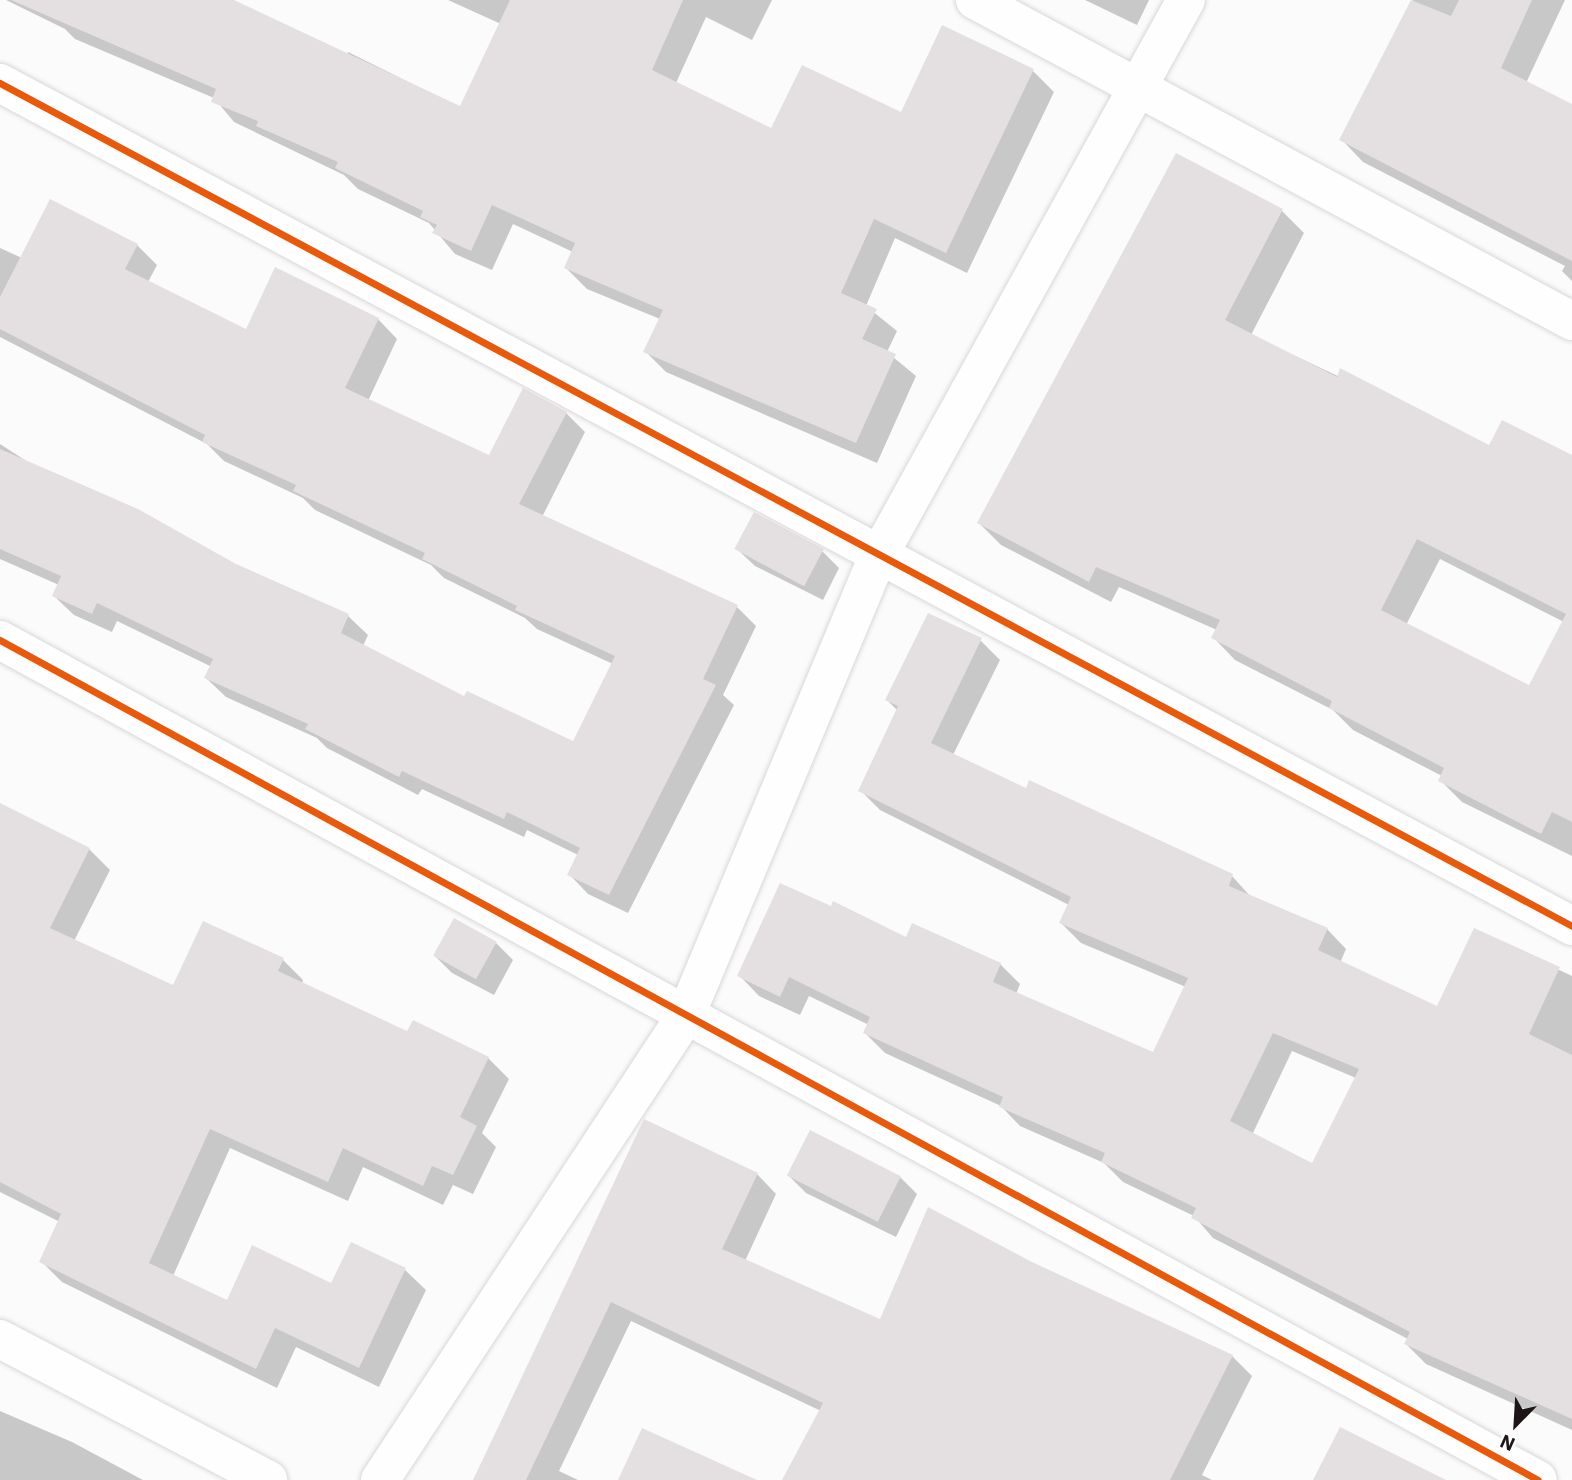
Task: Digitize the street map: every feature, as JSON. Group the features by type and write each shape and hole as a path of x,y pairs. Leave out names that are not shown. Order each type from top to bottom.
{"street":[{"path":"975,0 1138,85 1572,321"},
{"path":"380,1480 686,1016 878,557 1186,0"},
{"path":"0,83 878,557 1572,926"},
{"path":"0,640 1538,1480"},
{"path":"0,1339 268,1480"}],"building":[{"path":"11,0 234,0 460,106 510,0 683,0 652,70 771,128 802,65 901,112 942,25 1034,69 946,253 874,219 841,293 877,309 862,339 896,354 856,443 643,352 663,310 564,268 575,243 492,205 471,251 432,233 437,225 420,217 423,211 335,168 338,162 256,126 258,121 211,102 216,89"},
{"path":"1411,0 1451,16 1459,0 1532,0 1501,68 1572,104 1572,261 1339,140"},
{"path":"1176,153 1283,209 1225,320 1337,377 1340,368 1489,445 1502,420 1572,455 1572,822 1552,812 1541,834 1438,781 1444,768 1329,708 1332,701 1211,638 1220,620 1096,567 1089,582 977,523","holes":["1417,539 1566,614 1529,685 1381,610"]},
{"path":"50,199 138,244 125,269 246,329 275,267 379,318 345,388 489,455 523,388 567,412 519,504 738,605 703,679 716,685 609,895 567,875 580,848 507,812 504,819 402,771 399,777 305,729 308,724 204,678 213,659 97,603 92,614 52,596 61,576 0,549 0,449 138,509 236,564 349,614 341,633 464,696 467,691 573,741 615,656 515,610 517,606 422,559 425,553 293,491 296,485 202,442 205,435 0,329 0,297"},
{"path":"754,512 824,549 804,586 734,549"},
{"path":"928,613 982,638 931,743 1026,788 1029,780 1233,874 1229,886 1328,928 1318,950 1437,1006 1474,928 1560,967 1529,1034 1572,1055 1572,1419 1404,1344 1410,1332 1191,1218 1196,1208 1101,1162 1105,1153 999,1107 1003,1097 863,1033 870,1017 789,977 780,997 737,976 780,883 831,906 833,901 906,937 912,923 1001,963 993,982 1153,1052 1188,978 1059,923 1071,897 858,791 898,706 885,700","holes":["1273,1033 1359,1069 1312,1163 1230,1121"]},
{"path":"0,803 90,848 50,928 173,985 203,921 284,958 278,971 407,1031 413,1020 489,1057 460,1117 477,1126 453,1175 432,1166 423,1186 343,1148 328,1182 210,1129 149,1263 227,1300 252,1245 331,1283 351,1242 406,1268 359,1368 275,1328 256,1369 39,1262 61,1214 0,1182"},
{"path":"454,918 497,942 476,979 433,956"},
{"path":"644,1119 758,1173 722,1249 880,1319 928,1207 1032,1262 1233,1355 1170,1480 782,1480 823,1403 611,1302 526,1480 473,1480"},
{"path":"810,1130 901,1176 878,1222 787,1175"},
{"path":"1340,1427 1446,1480 1313,1480"},
{"path":"642,1428 757,1480 618,1480"}],"cycle path":[{"path":"0,83 1572,926"},
{"path":"0,640 1538,1480"}]}
